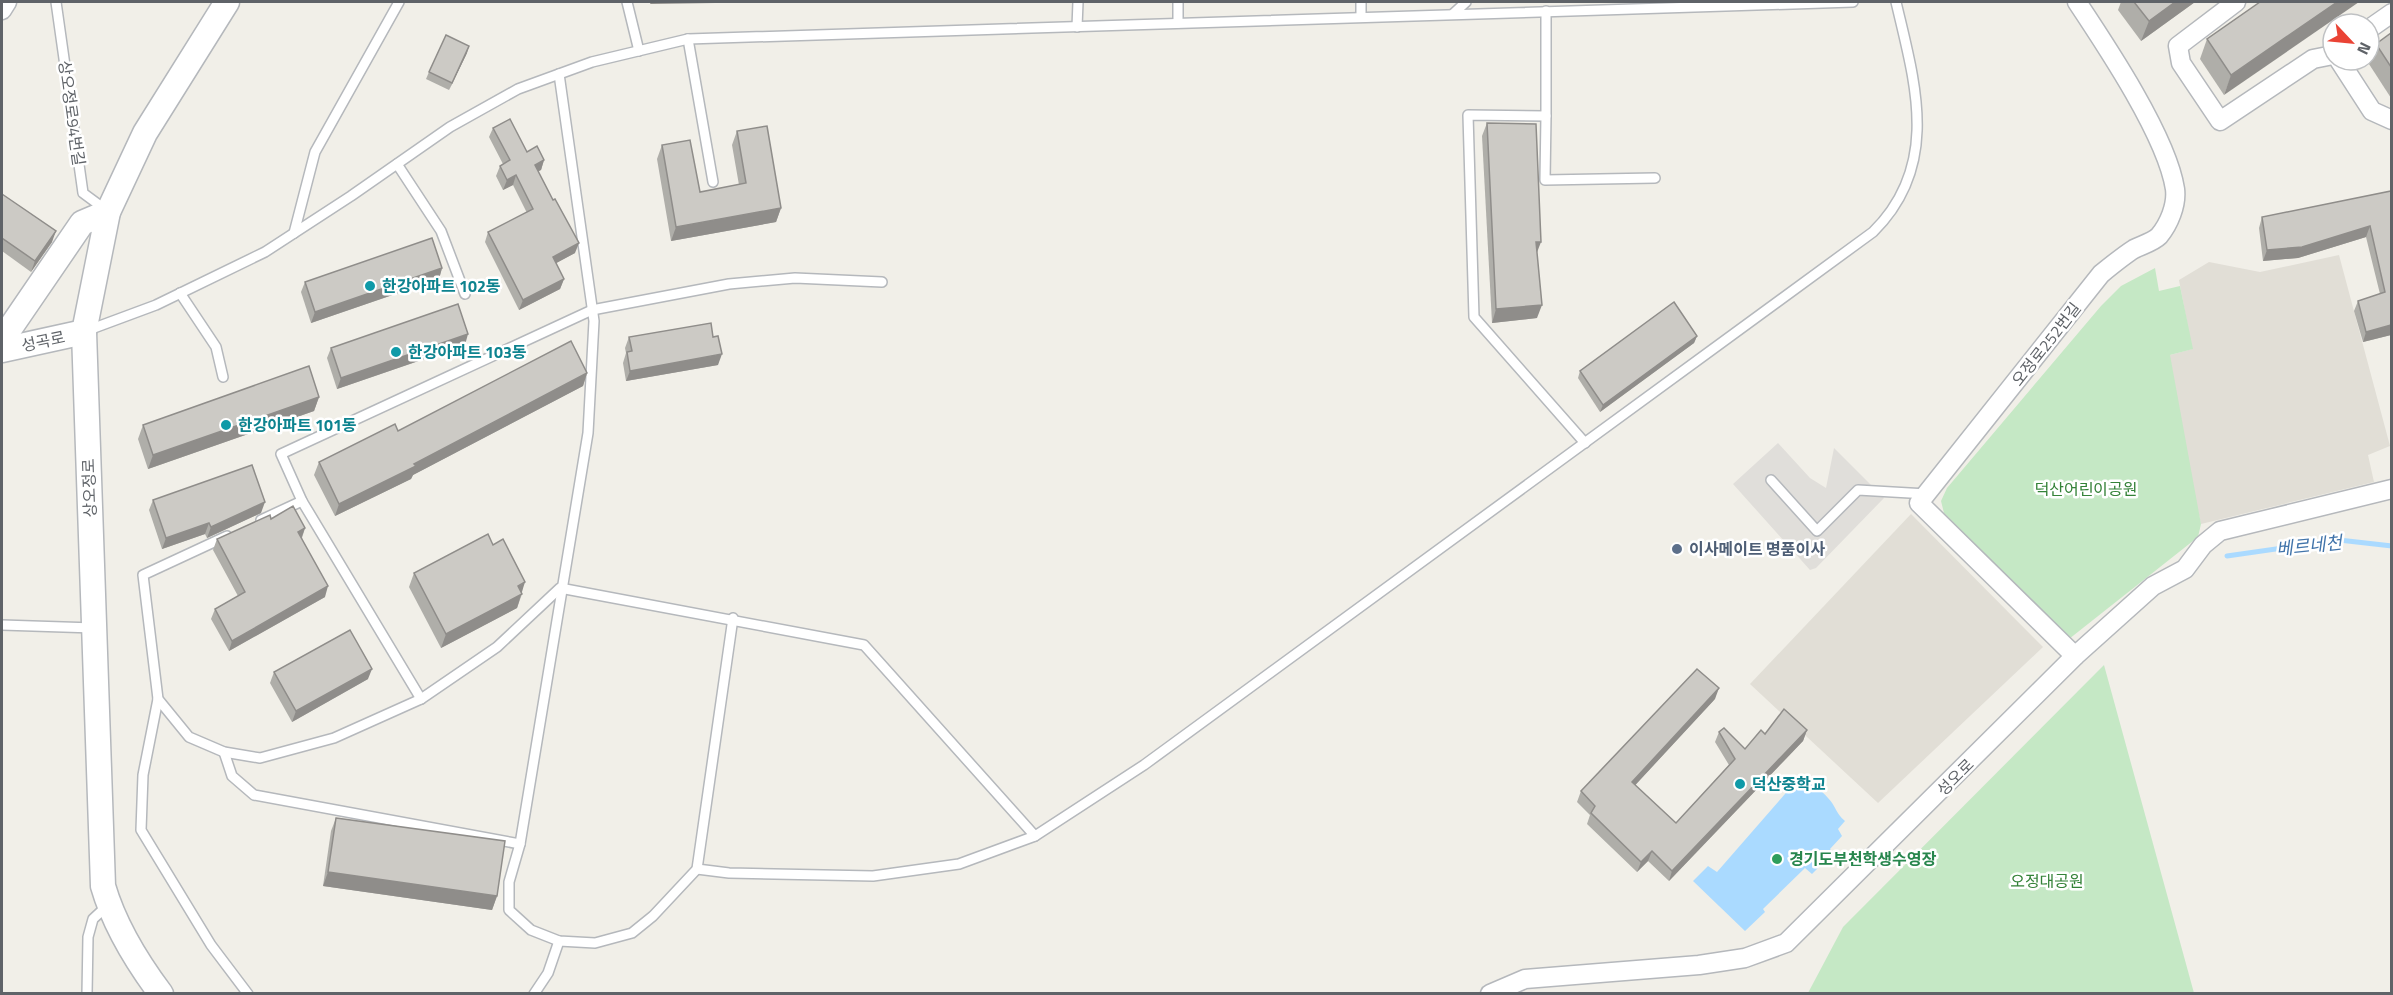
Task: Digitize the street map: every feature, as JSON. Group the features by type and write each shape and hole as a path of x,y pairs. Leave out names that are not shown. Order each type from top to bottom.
{"street":[{"path":"2,10 8,2"},
{"name":"상오정로","path":"161,993 145,972 108,905 103,886 84,332 108,212 145,133 227,2"},
{"name":"오정로252번길","path":"1927,494 2101,274 2133,250 2158,237 2174,209 2175,190 2162,151 2121,72 2077,2"},
{"path":"2236,2 2178,46 2181,63 2220,121 2313,59 2321,57"},
{"path":"2347,72 2372,111 2391,120"},
{"path":"2,340 82,223 108,212"},
{"name":"성곡로","path":"2,351 84,332"},
{"name":"성오로","path":"1490,993 1525,979 1699,965 1745,958 1786,943 2075,656 2153,586 2185,569 2203,545 2220,531 2391,489"},
{"path":"1927,494 1919,503 2075,656"}],"lane":[{"name":"상오정로94번길","path":"56,2 83,193 108,212"},
{"path":"294,233 315,152 399,2"},
{"path":"627,2 639,51"},
{"path":"1077,2 1077,27"},
{"path":"1178,2 1178,23"},
{"path":"1361,2 1361,17"},
{"path":"1453,14 1466,2"},
{"path":"84,332 180,293 265,252 450,127 518,89 592,62 688,39 1546,11 1678,4 1853,2"},
{"path":"697,869 729,873 873,876 959,864 1035,836 1144,765 1873,232 1890,215 1909,183 1918,134 1914,78 1896,2"},
{"path":"1546,11 1545,180 1655,178"},
{"path":"688,39 713,182"},
{"path":"559,74 594,321 588,433 560,588 520,844 509,882 509,910 531,930 559,941 595,944 632,933 653,916 697,869 734,618"},
{"path":"1546,117 1468,115 1474,317 1584,443"},
{"path":"397,164 441,231 465,294"},
{"path":"421,699 302,501 281,454 592,310 729,284 795,278 882,282"},
{"path":"180,293 216,347 223,377"},
{"path":"1771,480 1817,531 1858,490 1927,494"},
{"path":"249,525 302,501"},
{"path":"239,530 143,575 158,699 143,775 141,830 211,945 248,993"},
{"path":"560,588 734,618 864,645 1035,836"},
{"path":"158,699 189,737 224,752 260,758 334,738 421,699 497,647 560,588"},
{"path":"2,625 94,628"},
{"path":"224,752 232,776 254,795 520,844"},
{"path":"87,993 88,937 93,919 108,905"},
{"path":"534,993 548,973 559,941"}],"shaded area":[{"path":"2339,255 2390,446 2368,455 2374,482 2201,524 2163,357 2192,349 2179,280 2209,262 2260,272"},
{"path":"1778,443 1810,478 1826,488 1834,448 1884,498 1816,568 1810,570 1733,484"},
{"path":"1911,514 2043,647 1878,803 1750,684"}],"green space":[{"name":"덕산어린이공원","path":"2155,268 2159,291 2180,286 2193,349 2170,355 2201,524 2198,537 2069,639 1944,513 1941,501 1947,488 2101,306 2121,286"},
{"name":"오정대공원","path":"2104,665 2194,993 1808,993 1843,927"}],"water":[{"name":"경기도부천학생수영장","path":"1798,779 1817,788 1831,801 1845,821 1838,829 1842,836 1830,849 1833,853 1812,874 1805,868 1763,909 1765,912 1745,931 1693,881 1708,866 1717,872"}],"building":[{"path":"2134,2 2175,2 2149,21"},
{"path":"2260,2 2337,2 2231,75 2207,39"},
{"path":"2391,33 2391,67 2381,52 2381,40"},
{"path":"446,35 469,46 452,83 429,72"},
{"path":"510,119 527,152 537,146 544,160 535,165 579,243 553,257 564,279 523,300 488,232 533,209 516,175 507,180 500,166 510,160 493,128"},
{"path":"1487,123 1536,124 1541,242 1536,242 1542,305 1496,309"},
{"path":"767,126 781,208 676,227 662,145 690,140 700,192 746,183 737,131"},
{"path":"2391,191 2391,325 2366,332 2358,301 2385,292 2370,226 2302,247 2267,250 2262,217"},
{"path":"2,194 56,231 35,261 2,238"},
{"name":"한강아파트 102동","path":"432,238 442,268 315,312 305,282"},
{"path":"1674,302 1697,336 1603,405 1580,371"},
{"name":"한강아파트 103동","path":"458,304 468,334 341,378 331,348"},
{"path":"711,323 713,337 718,336 722,354 630,371 627,352 632,351 629,337"},
{"path":"571,341 587,373 414,464 416,466 339,504 319,462 395,424 398,431"},
{"name":"한강아파트 101동","path":"309,366 319,397 153,455 143,425"},
{"path":"252,465 265,502 211,527 209,523 166,538 153,500"},
{"path":"293,506 305,528 298,532 328,586 232,641 215,609 245,592 217,539 270,515 271,519"},
{"path":"488,534 493,545 503,539 525,582 518,586 522,594 446,634 414,573"},
{"path":"350,630 372,669 296,711 274,672"},
{"name":"덕산중학교","path":"1697,669 1719,688 1632,782 1676,823 1735,759 1719,732 1724,728 1745,749 1761,730 1765,734 1784,709 1807,730 1672,871 1652,851 1641,862 1591,813 1595,806 1581,791"},
{"path":"336,818 505,841 497,896 328,872"}],"waterway":[{"name":"베르네천","path":"2227,556 2339,540 2392,546"}],"place":[{"name":"한강아파트 102동","path":"370,286"},
{"name":"한강아파트 103동","path":"396,352"},
{"name":"한강아파트 101동","path":"226,425"},
{"name":"이사메이트 명품이사","path":"1677,549"},
{"name":"덕산중학교","path":"1740,784"},
{"name":"경기도부천학생수영장","path":"1777,859"}]}
